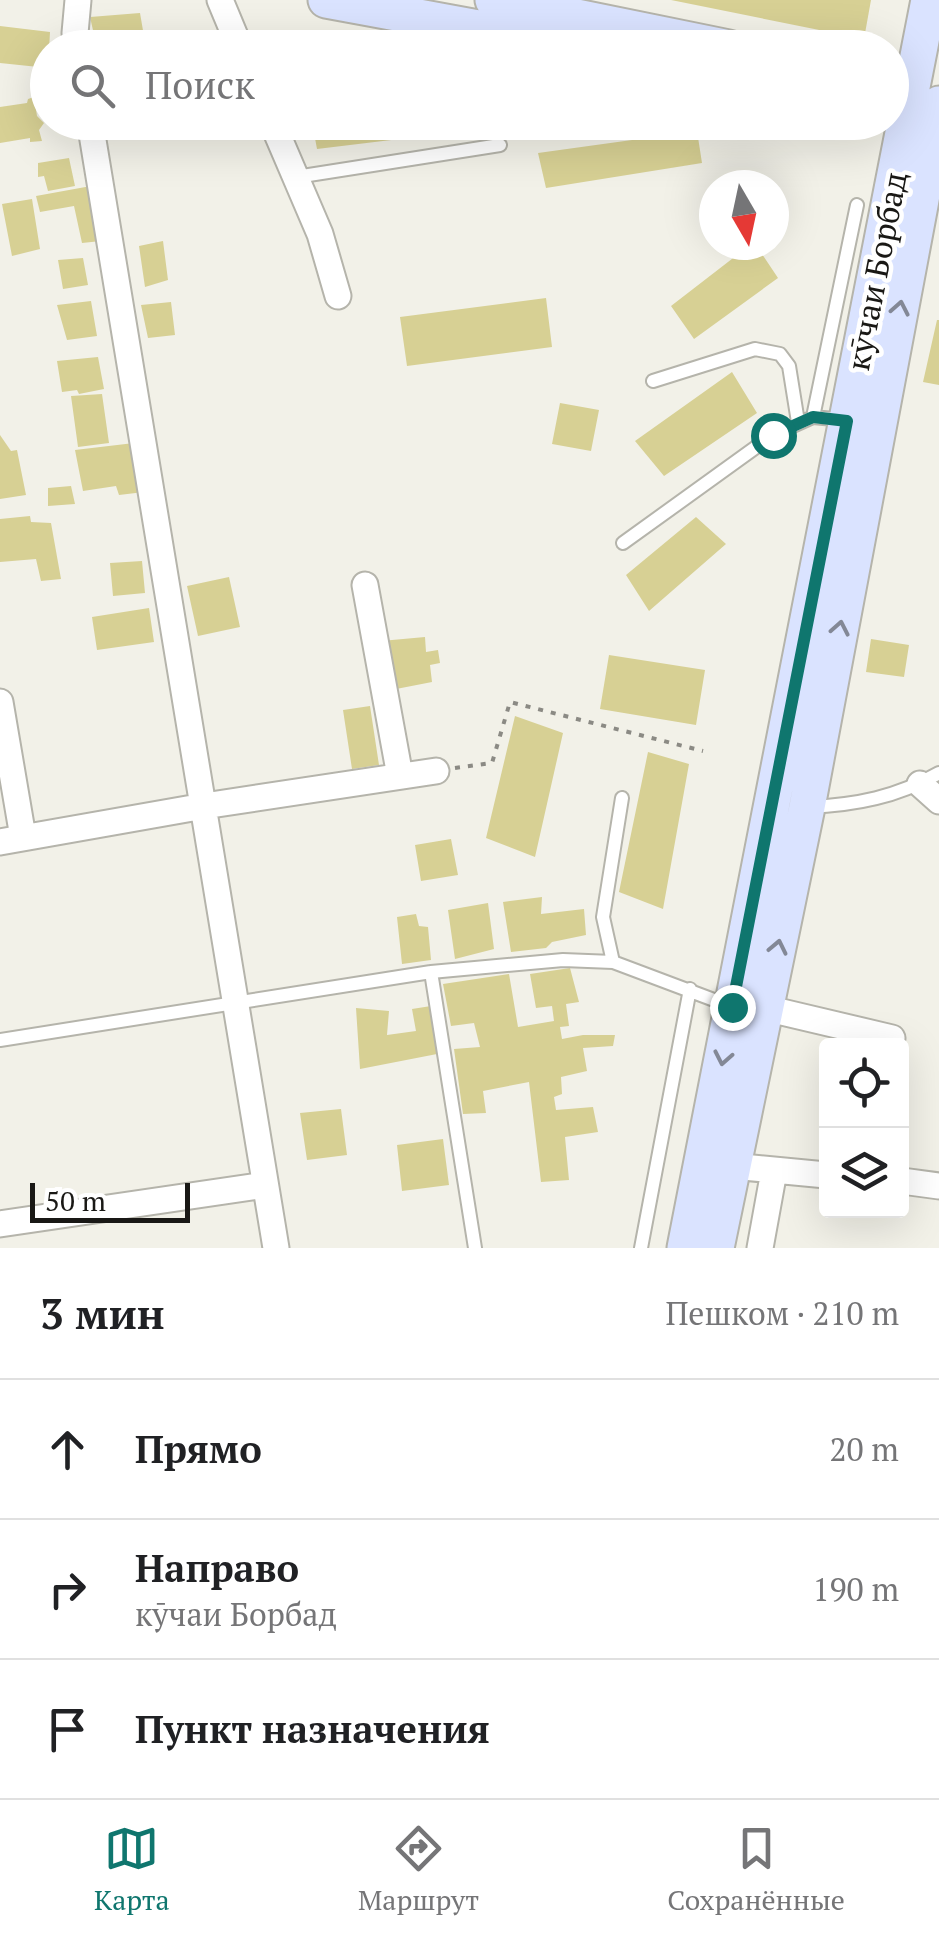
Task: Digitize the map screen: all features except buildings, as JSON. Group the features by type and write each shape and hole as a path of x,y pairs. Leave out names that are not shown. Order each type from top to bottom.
{"main road":[{"path":"326,0 489,30"},
{"path":"494,0 535,4 649,30"},
{"name":"кӯчаи Борбад","path":"685,1248 806,807 929,0"},
{"name":"кӯчаи Борбад","path":"909,127 916,101"},
{"name":"кӯчаи Борбад","path":"716,1248 732,1166 749,1007 830,419 905,140"}],"street":[{"path":"75,30 78,0"},
{"path":"220,0 232,30"},
{"path":"93,140 276,1248"},
{"path":"280,140 320,234 338,296"},
{"path":"365,586 400,776"},
{"path":"0,702 11,839 436,771"},
{"path":"749,1007 892,1038"},
{"path":"732,1166 819,1174"},
{"path":"760,1248 774,1171"},
{"path":"909,1182 939,1186"},
{"path":"0,1224 265,1185"}],"lane":[{"path":"296,177 500,146"},
{"path":"623,543 773,435 798,422 830,419 857,205"},
{"path":"653,381 756,349 780,354 789,366 798,422"},
{"path":"806,807 861,803 933,786"},
{"path":"613,962 604,918 622,798"},
{"path":"0,1040 432,972 564,960 613,962 749,1007"},
{"path":"432,972 474,1248"},
{"path":"641,1248 690,989"}],"path":[{"path":"436,771 492,764 510,702 702,751"}],"route":[{"path":"732,1007 847,421 813,417 773,435"}]}
